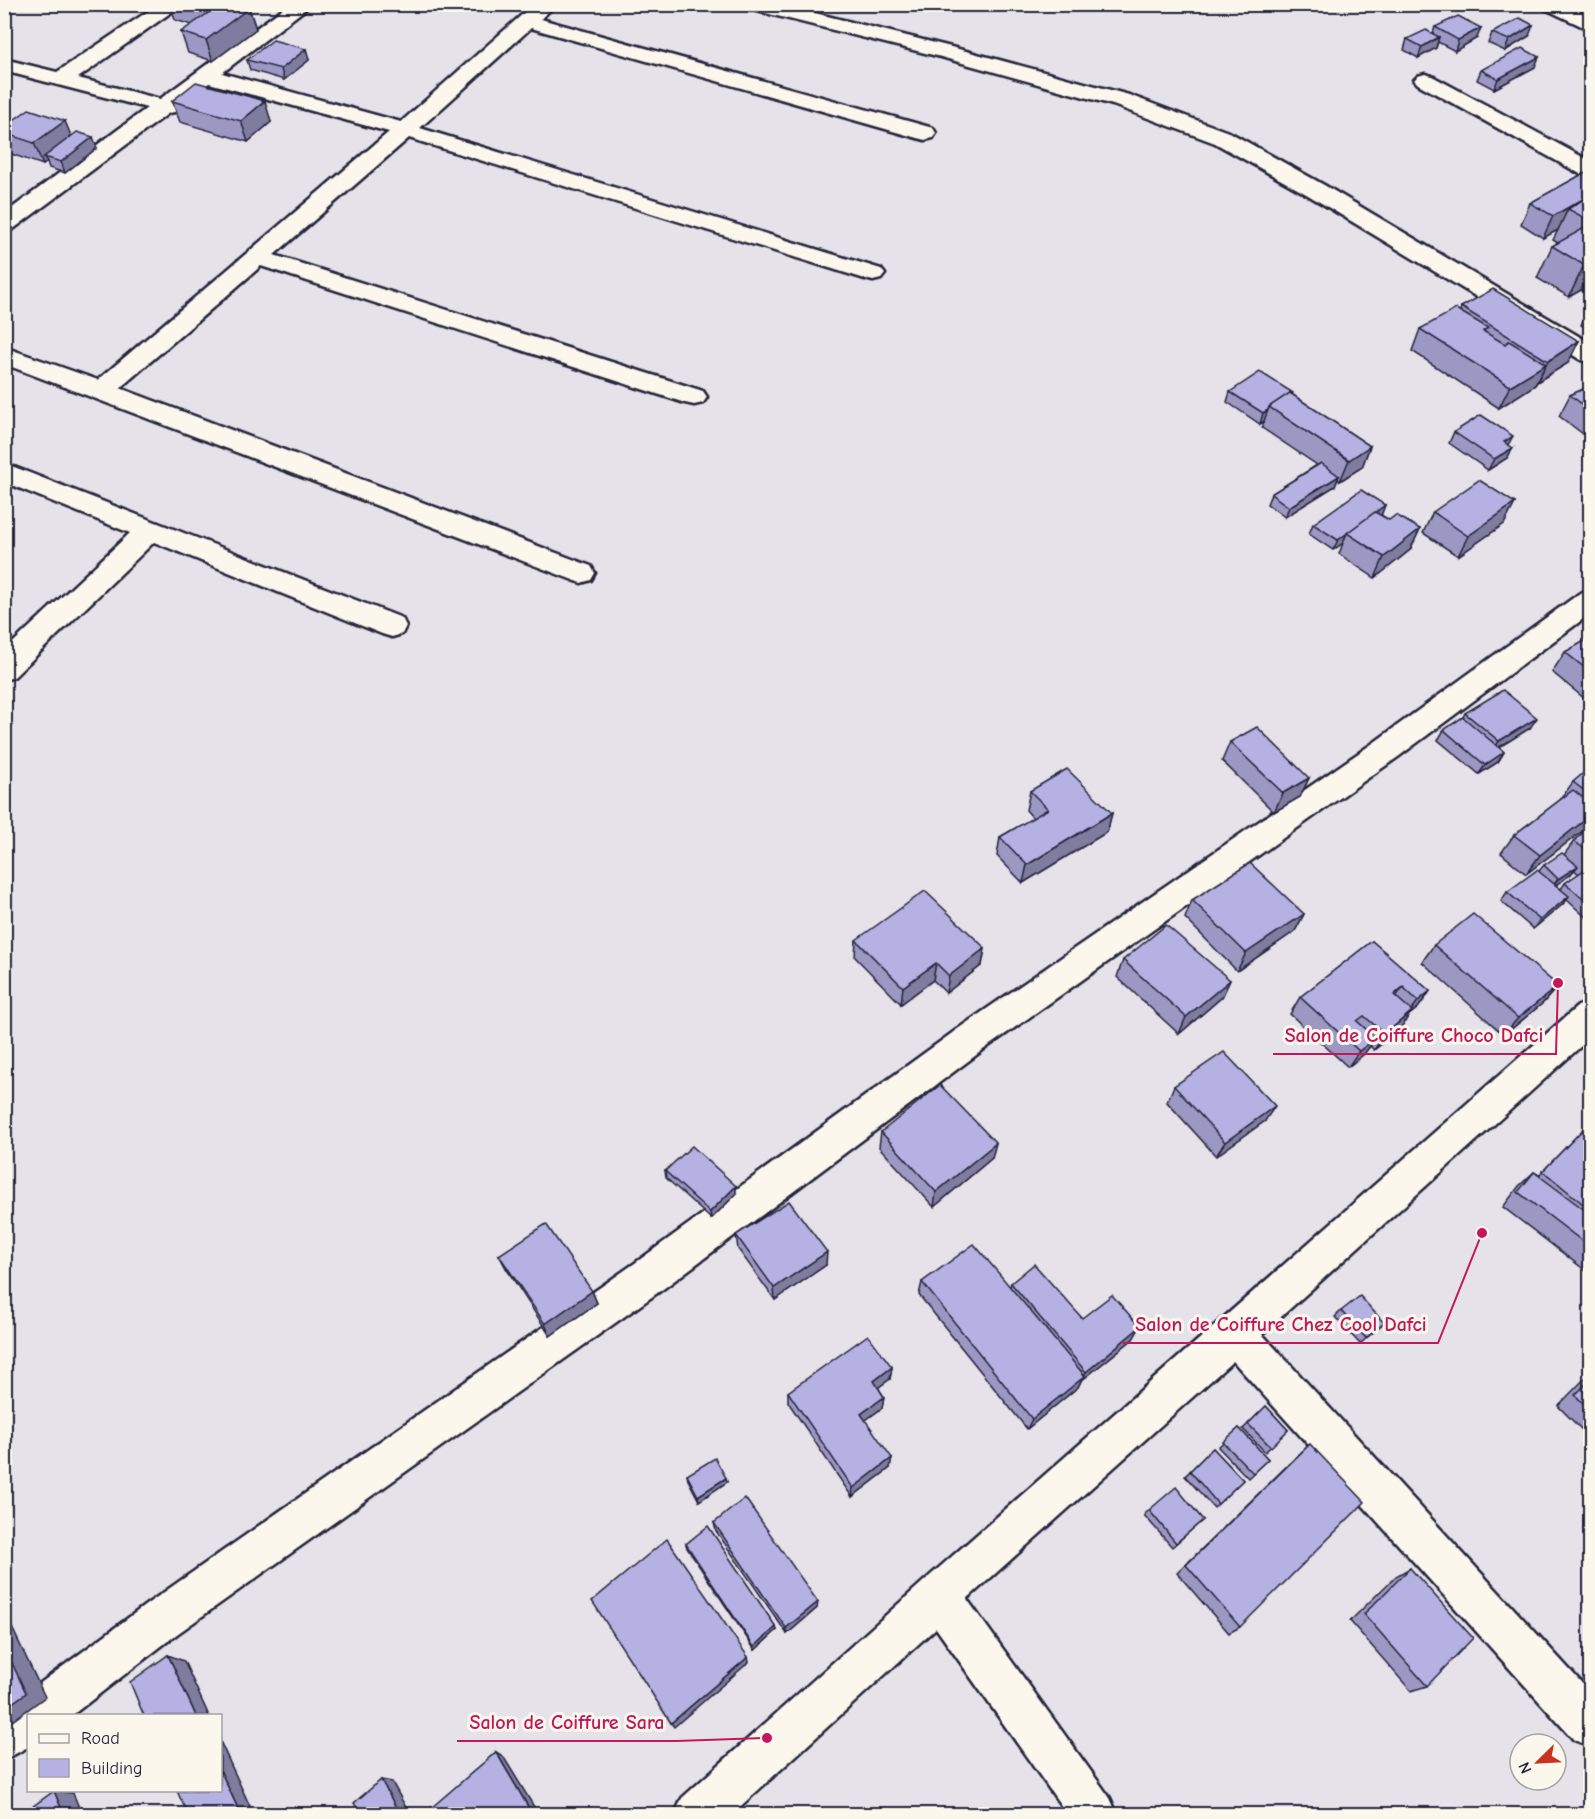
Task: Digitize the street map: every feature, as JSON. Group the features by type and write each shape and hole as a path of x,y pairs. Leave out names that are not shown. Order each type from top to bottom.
{"street":[{"path":"60,80 173,4"},
{"path":"4,225 167,107 302,4"},
{"path":"102,390 405,130 546,4"},
{"path":"752,4 779,8 1110,97 1223,138 1316,190 1590,354"},
{"path":"1550,4 1590,24"},
{"path":"527,21 925,134"},
{"path":"4,65 167,107"},
{"path":"208,76 405,130 873,274"},
{"path":"1425,80 1590,170"},
{"path":"256,257 694,397"},
{"path":"4,355 102,390 581,573"},
{"path":"4,472 392,626"},
{"path":"4,669 150,530"},
{"path":"37,1714 162,1619 650,1276 971,1039 1388,749 1590,600"},
{"path":"698,1815 1234,1333 1588,1022"},
{"path":"1234,1333 1590,1724"},
{"path":"939,1596 1094,1815"},
{"path":"4,1738 27,1721"}],"building":[{"path":"188,4 237,4 249,8 206,40 181,32 211,11"},
{"path":"1458,16 1481,28 1458,40 1435,27"},
{"path":"1520,18 1533,25 1509,40 1492,33"},
{"path":"1426,30 1439,37 1422,47 1407,39"},
{"path":"273,40 306,49 281,69 247,60"},
{"path":"1522,48 1539,57 1498,79 1481,70"},
{"path":"196,82 265,101 241,121 172,101"},
{"path":"29,109 65,121 34,143 4,133 4,127"},
{"path":"77,132 93,137 61,162 44,157"},
{"path":"1590,170 1590,195 1553,216 1530,203"},
{"path":"1590,195 1590,221 1568,209"},
{"path":"1590,225 1590,261 1584,265 1552,246"},
{"path":"1493,289 1579,341 1548,361 1461,307"},
{"path":"1456,309 1488,328 1483,331 1505,344 1509,341 1546,364 1510,386 1420,329"},
{"path":"1260,372 1293,393 1263,413 1230,392"},
{"path":"1590,386 1590,410 1570,395"},
{"path":"1290,393 1370,446 1349,460 1269,407"},
{"path":"1481,415 1513,436 1504,442 1513,448 1494,459 1454,432"},
{"path":"1321,463 1339,476 1289,507 1271,494"},
{"path":"1479,480 1515,503 1468,536 1433,512"},
{"path":"1361,490 1385,505 1338,540 1313,524"},
{"path":"1375,512 1389,520 1396,515 1420,529 1384,557 1347,533"},
{"path":"1590,638 1590,672 1565,652"},
{"path":"1503,690 1537,718 1499,741 1465,713"},
{"path":"1463,717 1504,752 1485,765 1444,730"},
{"path":"1257,727 1309,778 1283,793 1230,742"},
{"path":"1067,769 1112,813 1027,865 1000,837 1048,809 1030,791"},
{"path":"1587,770 1590,772 1590,795 1573,782"},
{"path":"1573,790 1590,803 1590,816 1540,855 1514,835"},
{"path":"1590,826 1590,853 1574,841"},
{"path":"1562,853 1578,866 1558,879 1544,865"},
{"path":"1250,863 1304,914 1246,953 1192,900"},
{"path":"1537,870 1569,896 1540,920 1507,892"},
{"path":"1584,870 1590,876 1590,905 1565,883"},
{"path":"925,891 985,948 949,976 936,963 903,987 856,940"},
{"path":"1473,914 1558,986 1518,1018 1434,945"},
{"path":"1166,925 1230,980 1186,1017 1123,960"},
{"path":"1372,941 1430,991 1418,1001 1403,987 1394,995 1412,1011 1385,1034 1364,1016 1357,1021 1376,1038 1359,1051 1300,997"},
{"path":"1224,1052 1275,1106 1225,1142 1174,1086"},
{"path":"940,1085 996,1143 936,1192 881,1132"},
{"path":"1590,1122 1590,1205 1588,1208 1543,1171"},
{"path":"692,1146 736,1186 710,1212 665,1171"},
{"path":"1534,1172 1590,1214 1590,1247 1518,1192"},
{"path":"789,1201 827,1252 774,1288 736,1235"},
{"path":"546,1224 592,1291 545,1324 499,1255"},
{"path":"974,1244 1085,1376 1032,1419 922,1282"},
{"path":"1034,1264 1082,1318 1112,1295 1140,1327 1086,1372 1011,1283"},
{"path":"1360,1296 1384,1323 1366,1338 1341,1311"},
{"path":"868,1335 892,1367 874,1381 884,1397 861,1414 892,1458 853,1488 788,1392"},
{"path":"1590,1380 1590,1410 1575,1395"},
{"path":"1266,1406 1288,1430 1271,1447 1248,1424"},
{"path":"1239,1428 1268,1459 1253,1473 1223,1442"},
{"path":"1310,1444 1365,1502 1240,1627 1186,1565"},
{"path":"1213,1448 1243,1480 1218,1504 1190,1471"},
{"path":"715,1458 726,1478 698,1496 687,1475"},
{"path":"1176,1487 1203,1520 1176,1543 1149,1510"},
{"path":"745,1498 818,1602 786,1628 714,1523"},
{"path":"708,1526 776,1627 754,1647 686,1544"},
{"path":"667,1539 748,1657 671,1723 592,1601"},
{"path":"1410,1568 1473,1638 1427,1686 1364,1614"},
{"path":"4,1646 26,1693 4,1709"},
{"path":"168,1655 195,1714 143,1714 130,1682"},
{"path":"496,1752 533,1815 423,1815"},
{"path":"222,1774 241,1815 188,1815 177,1792 222,1792"},
{"path":"381,1780 400,1815 361,1815 354,1803"},
{"path":"54,1792 64,1815 21,1815"}],"place":[{"name":"Salon de Coiffure Choco Dafci","path":"1558,983"},
{"name":"Salon de Coiffure Chez Cool Dafci","path":"1482,1233"},
{"name":"Salon de Coiffure Sara","path":"767,1738"}]}
